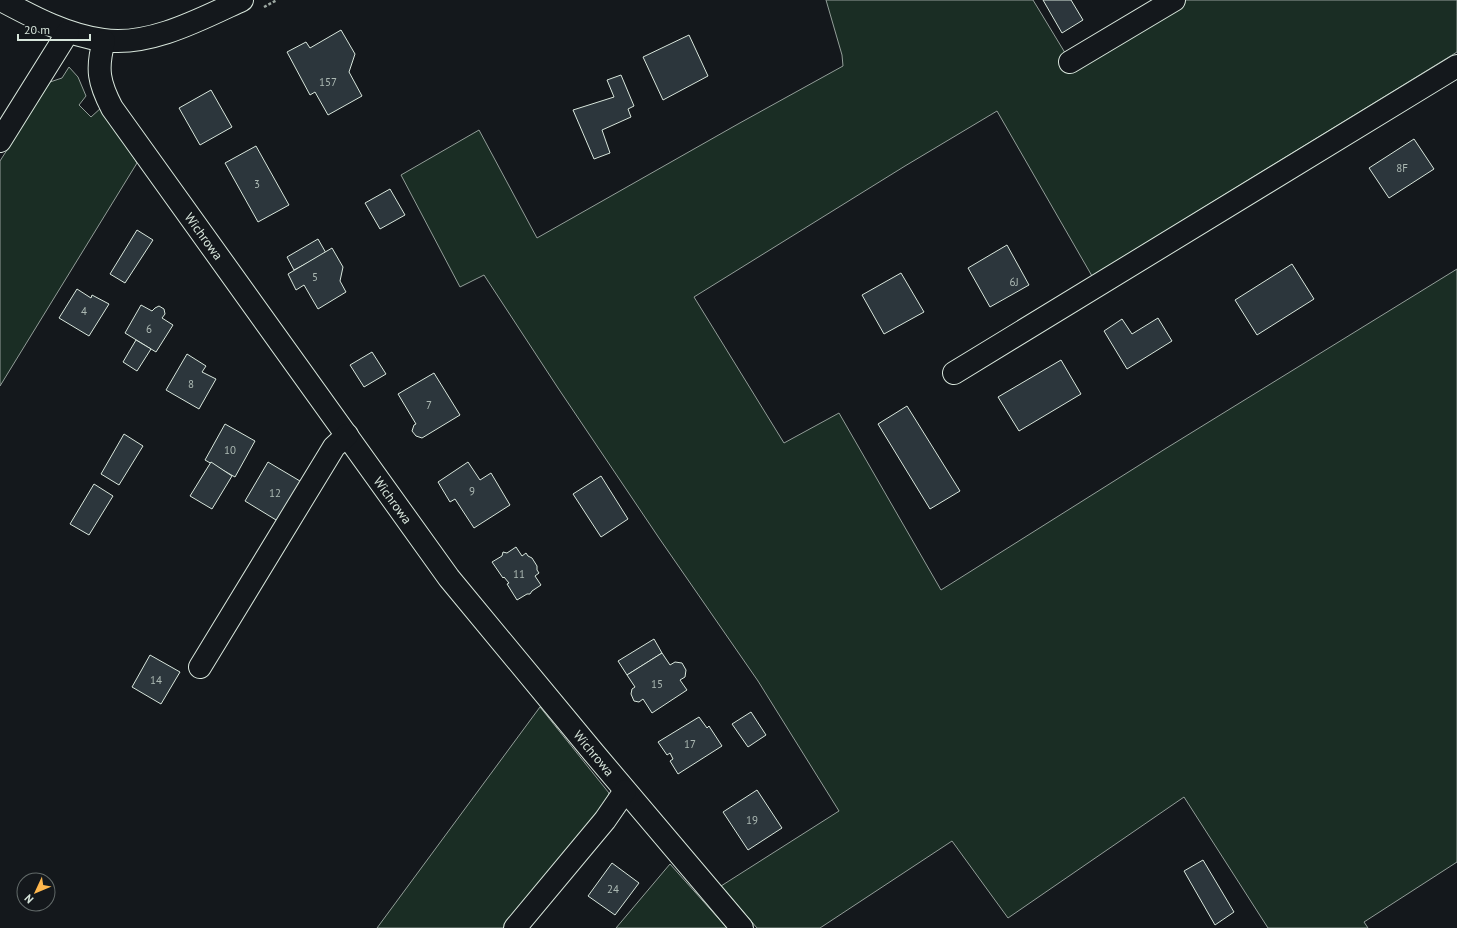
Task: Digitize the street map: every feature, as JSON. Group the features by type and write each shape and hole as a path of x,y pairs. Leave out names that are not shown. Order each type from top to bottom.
{"street":[{"path":"0,0 27,6 68,32 104,41 132,41 163,33 242,0"},
{"path":"1070,62 1174,0"},
{"path":"0,141 68,32"},
{"name":"Wichrowa","path":"104,41 99,66 104,93 112,108 449,578 625,791 742,928"},
{"path":"954,373 1457,66"},
{"path":"200,667 334,447 347,436"},
{"path":"515,928 605,820 625,791"}],"green space":[{"path":"826,0 1033,0 1070,61 1174,0 1457,0 1457,52 1092,276 997,111 905,166 694,297 784,443 839,413 941,590 1165,449 1457,269 1457,862 1364,922 1368,928 1268,928 1184,797 1008,918 952,841 820,928 757,928 721,886 839,811 758,681 659,538 484,275 460,287 401,175 479,130 537,238 843,66 842,55"},
{"path":"69,67 78,77 86,96 79,105 91,117 102,107 137,163 0,386 0,161 50,82 62,78"},
{"path":"540,707 609,793 602,814 512,928 377,928"},
{"path":"670,864 727,928 616,928"}],"building":[{"path":"1043,0 1071,0 1083,20 1062,33"},
{"path":"341,30 355,54 349,72 362,96 328,115 315,92 310,95 287,52 306,42 310,48"},
{"path":"689,35 708,76 663,100 643,57"},
{"path":"621,75 634,106 628,109 631,117 602,130 610,153 594,159 573,110 614,97 607,80"},
{"path":"211,90 232,127 200,145 179,108"},
{"path":"1414,139 1434,169 1389,198 1369,168"},
{"path":"256,146 289,205 258,222 225,163"},
{"path":"390,189 405,215 380,229 365,203"},
{"path":"137,230 153,240 125,283 110,274"},
{"path":"318,239 326,253 294,270 287,257"},
{"path":"1007,245 1029,285 990,307 968,268"},
{"path":"332,248 343,267 340,281 346,292 318,309 304,285 296,290 288,274"},
{"path":"1292,264 1314,299 1257,335 1235,300"},
{"path":"901,273 924,312 884,334 862,295"},
{"path":"77,289 91,298 92,295 109,304 89,336 59,318"},
{"path":"141,305 152,311 159,306 164,309 165,314 162,318 173,325 156,352 125,333"},
{"path":"1158,318 1172,341 1127,369 1104,331 1122,319 1132,334"},
{"path":"136,340 151,349 137,371 123,362"},
{"path":"372,352 386,374 364,387 350,365"},
{"path":"187,354 206,366 202,372 216,379 199,409 166,390"},
{"path":"1061,360 1081,394 1019,431 998,397"},
{"path":"434,373 460,415 422,438 416,436 412,431 414,425 416,424 398,394"},
{"path":"907,406 960,491 930,509 878,424"},
{"path":"225,424 255,441 235,477 205,460"},
{"path":"124,434 143,446 119,485 101,474"},
{"path":"211,462 232,476 212,509 190,496"},
{"path":"268,462 305,484 281,523 245,501"},
{"path":"468,462 480,480 491,473 510,505 474,528 455,499 450,502 438,482"},
{"path":"601,476 628,519 601,537 573,494"},
{"path":"94,484 113,496 89,535 70,524"},
{"path":"516,547 522,556 526,553 532,558 539,573 535,576 541,585 530,594 527,594 517,600 507,584 509,583 504,577 503,578 492,562 502,556 503,552 507,553"},
{"path":"654,639 662,653 627,675 618,661"},
{"path":"662,653 670,665 675,662 682,663 686,670 685,677 680,680 687,690 652,713 643,699 639,702 634,701 631,694 632,689 635,687 627,675"},
{"path":"150,655 180,672 161,704 132,687"},
{"path":"751,712 766,735 748,747 732,724"},
{"path":"699,717 707,728 709,726 722,746 678,774 670,761 673,759 670,753 667,755 658,742"},
{"path":"757,790 782,828 748,850 723,812"},
{"path":"1203,860 1234,912 1215,925 1184,871"},
{"path":"612,863 639,883 615,915 588,896"}]}
